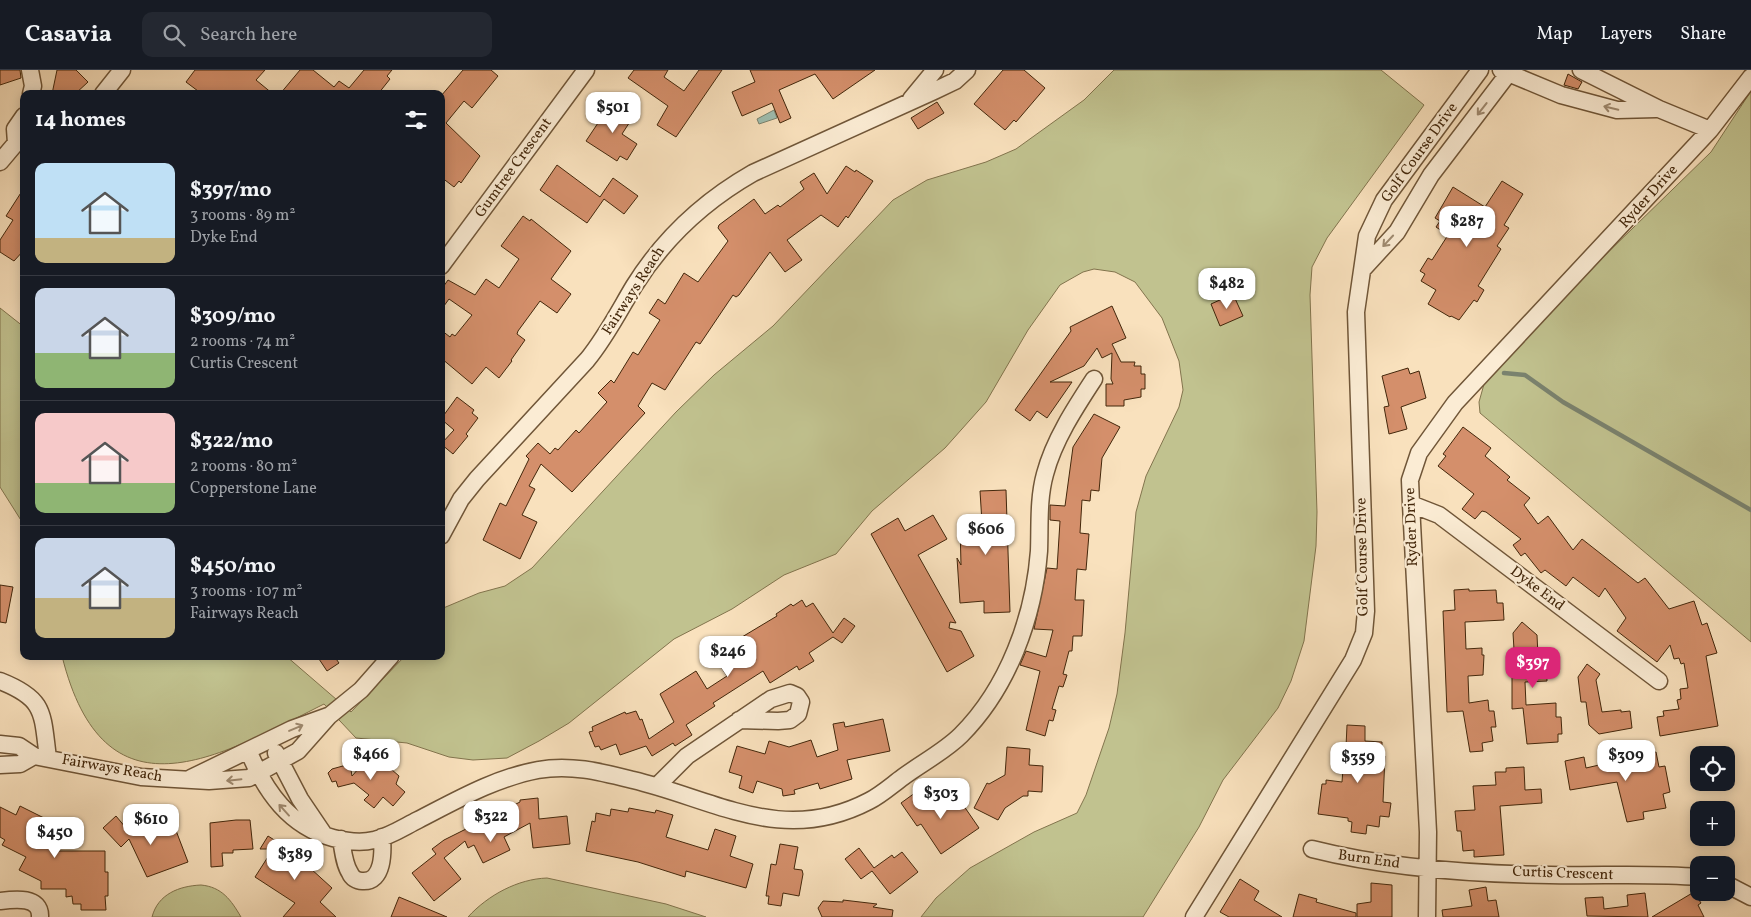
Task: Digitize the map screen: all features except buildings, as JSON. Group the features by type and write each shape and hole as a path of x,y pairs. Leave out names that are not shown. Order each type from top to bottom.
{"street":[{"path":"30,70 32,90"},
{"path":"106,90 122,70"},
{"name":"Gumtree Crescent","path":"445,261 586,70"},
{"name":"Fairways Reach","path":"910,101 936,70"},
{"name":"Fairways Reach","path":"445,529 461,499 588,360 604,339 634,286 661,248 701,207 724,189 753,173 955,81 967,70"},
{"name":"Golf Course Drive","path":"1194,917 1353,660 1364,633 1366,611 1356,312 1367,236 1384,200 1480,70"},
{"path":"1580,70 1659,109 1710,130"},
{"path":"1507,71 1561,95 1617,110 1659,109"},
{"name":"Golf Course Drive","path":"1362,270 1397,232 1431,175 1507,71"},
{"name":"Ryder Drive","path":"1427,917 1426,868 1428,832 1410,480 1419,454 1455,403 1710,130 1751,77"},
{"path":"0,162 16,143 15,129 20,122"},
{"path":"249,752 258,774 288,815 325,835 360,842 382,837 488,784 517,774 542,769 590,769 657,786 750,816 786,822 815,819 869,800 959,737 1004,677 1020,644 1039,554 1041,490 1045,472 1075,408 1094,379"},
{"name":"Dyke End","path":"1411,504 1439,515 1660,681"},
{"name":"Fairways Reach","path":"0,744 19,746 41,757 141,777 170,780 230,781 249,778 282,761 308,740 329,716 361,690 387,660"},
{"path":"0,681 22,691 32,698 39,708 41,757 20,764 0,765"},
{"name":"Fairways Reach","path":"189,779 249,752 292,729 329,716"},
{"path":"657,786 686,756 739,720"},
{"path":"269,742 282,761 300,799 325,835"},
{"path":"341,839 350,874 357,880 366,882 378,873 383,854 382,837"},
{"name":"Burn End","path":"1312,849 1335,855 1426,868"},
{"name":"Curtis Crescent","path":"1426,868 1548,875 1690,878"},
{"path":"1735,889 1751,897"},
{"path":"0,901 24,900 34,902 40,911 40,917"}],"green space":[{"path":"1114,70 1381,70 1424,105 1327,238 1312,267 1310,295 1317,512 1316,546 1304,641 1291,681 1278,708 1223,780 1199,827 1143,917 921,917 936,898 970,868 1034,832 1077,813 1086,795 1109,728 1117,694 1125,633 1136,512 1146,476 1179,407 1183,390 1179,361 1162,318 1135,282 1115,272 1094,269 1083,272 1060,285 1028,330 986,402 945,448 872,511 836,554 784,575 732,609 674,639 569,723 507,758 473,760 449,757 407,743 356,738 324,704 244,743 205,757 169,764 135,760 106,742 81,709 63,660 291,660 351,712 401,660 445,660 445,607 479,593 505,586 532,568 676,412 714,375 773,326 893,200 927,180 986,162 1016,149 1084,100"},
{"path":"1751,91 1751,642 1480,413 1479,402 1486,377 1596,264 1711,152"},
{"path":"0,308 20,324 20,519 0,487"},
{"path":"547,878 666,904 706,917 468,917 494,895 504,890 525,881"},
{"path":"201,885 215,888 225,895 241,917 152,917 159,902 170,893 185,887"}],"shaded area":[{"path":"774,110 777,118 759,124 757,119"}],"waterway":[{"path":"1504,373 1525,375 1563,402 1751,510"}]}
